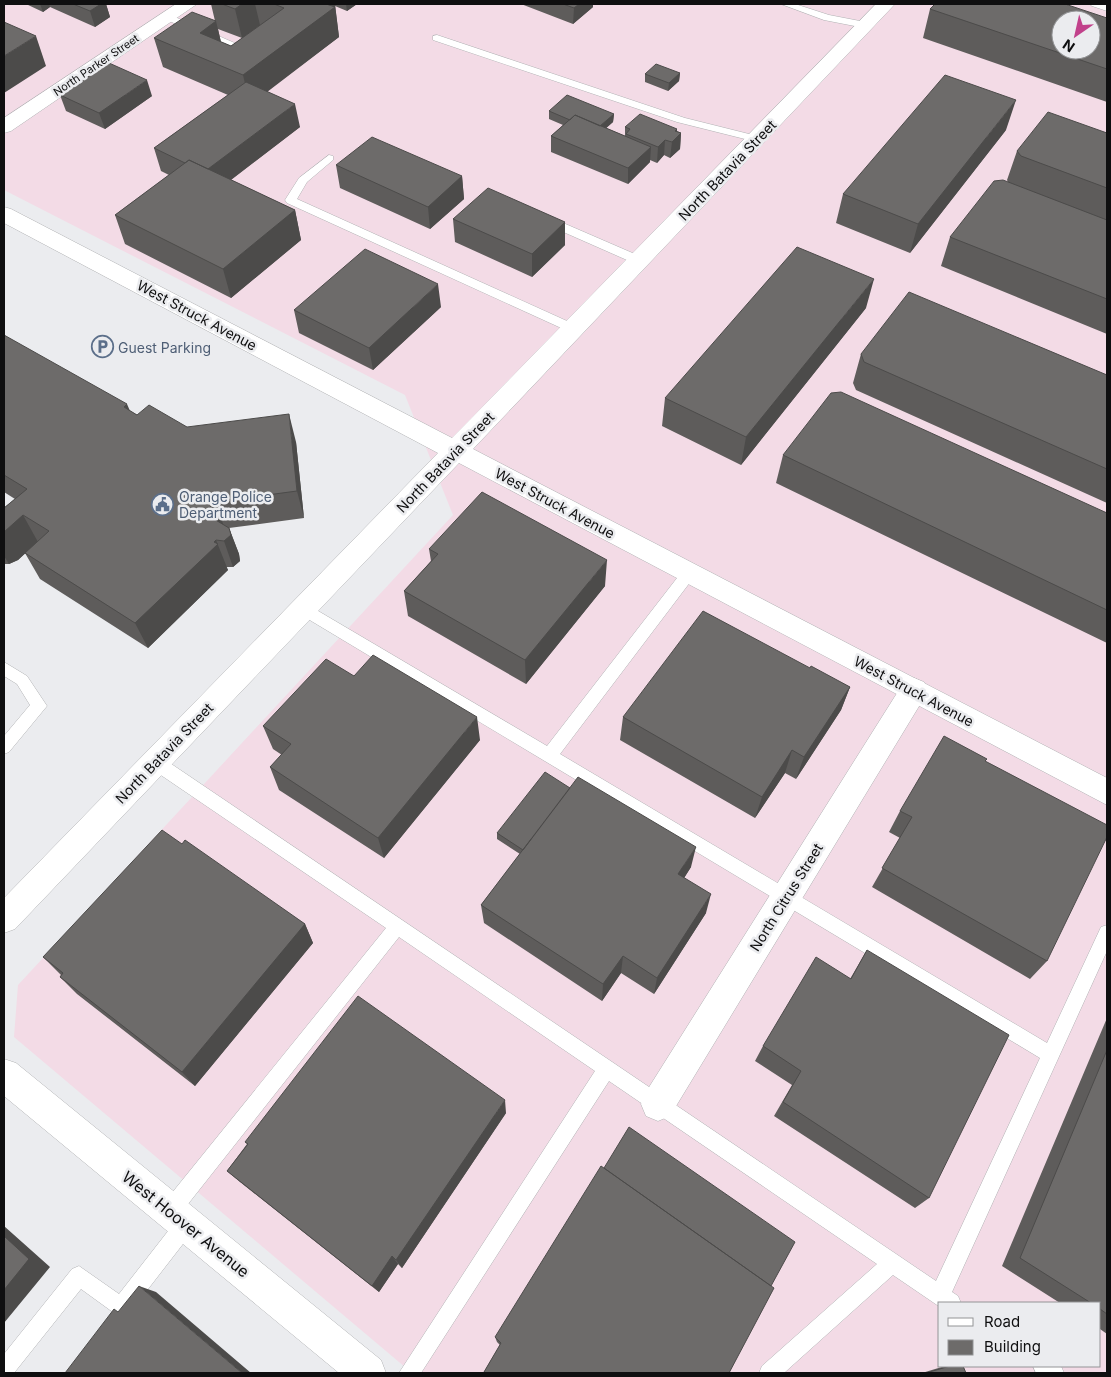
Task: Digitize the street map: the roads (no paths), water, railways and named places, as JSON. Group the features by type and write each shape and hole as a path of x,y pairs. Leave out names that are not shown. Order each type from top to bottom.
{"street":[{"name":"North Parker Street","path":"4,127 188,4"},
{"name":"North Batavia Street","path":"4,919 886,4"},
{"name":"West Struck Avenue","path":"4,214 1107,792"},
{"name":"North Citrus Street","path":"658,1104 914,690"},
{"name":"West Hoover Avenue","path":"4,1075 368,1373"}],"lane":[{"path":"786,4 827,18 866,25"},
{"path":"1095,4 1107,8"},
{"path":"168,17 233,46"},
{"path":"437,38 681,120 757,139"},
{"path":"329,158 303,180 291,200 574,329"},
{"path":"535,215 640,261"},
{"path":"549,756 689,573"},
{"path":"303,608 1050,1055"},
{"path":"4,668 22,680 39,706 4,747"},
{"path":"155,762 945,1299 1050,1055 1107,933"},
{"path":"4,1370 79,1276 121,1308 178,1218 397,927"},
{"path":"409,1373 607,1069"},
{"path":"769,1373 892,1263"}],"place":[{"name":"Guest Parking","path":"102,347"},
{"name":"Orange Police Department","path":"163,504"}]}
